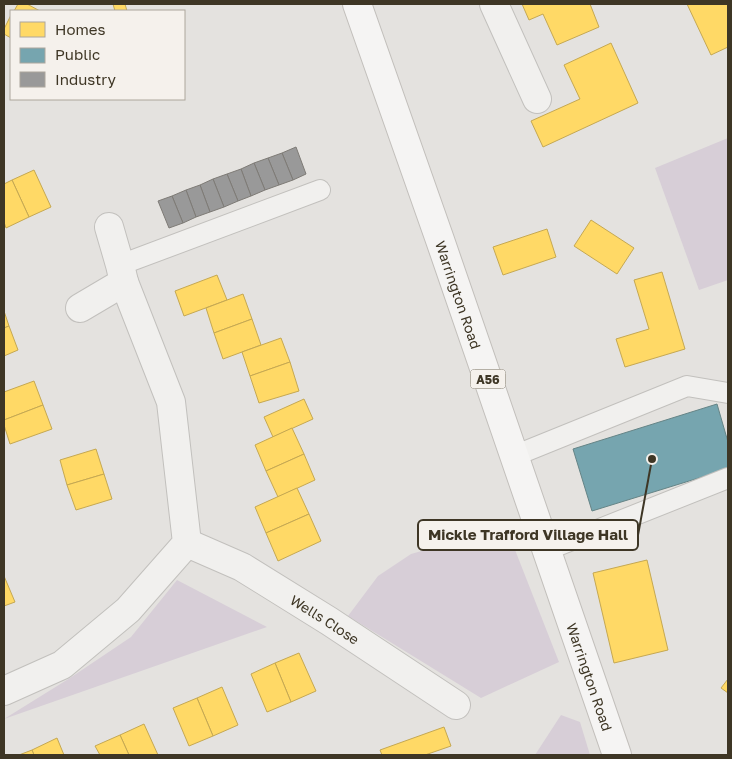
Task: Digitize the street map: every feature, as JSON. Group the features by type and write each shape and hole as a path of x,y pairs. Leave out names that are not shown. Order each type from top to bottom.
{"main road":[{"name":"Warrington Road","path":"357,4 617,755"}],"street":[{"path":"494,4 537,99"},
{"path":"4,691 62,665 128,610 187,543 171,402 122,274 109,227"},
{"path":"80,308 122,274"},
{"name":"Wells Close","path":"187,543 242,567 329,621 456,705"}],"lane":[{"path":"122,274 320,190"},
{"path":"514,456 687,386 728,393"},
{"path":"547,550 728,478"}],"shaded area":[{"path":"728,138 728,280 699,290 655,168"},
{"path":"506,527 559,662 481,698 348,616 378,576 411,554"},
{"path":"177,580 267,627 4,719 131,637"},
{"path":"561,715 580,722 590,755 535,755"}],"building: Homes":[{"path":"18,4 27,4 38,10 15,10"},
{"path":"113,4 125,4 127,10 115,10"},
{"path":"522,4 590,4 599,27 557,45 543,14 529,20"},
{"path":"687,4 728,4 728,47 711,55"},
{"path":"10,17 10,37 4,34 4,29"},
{"path":"611,43 638,103 543,147 531,121 580,99 564,65"},
{"path":"34,170 51,207 29,217 12,180"},
{"path":"12,180 29,217 6,228 4,222 4,184"},
{"path":"591,220 634,248 617,274 574,246"},
{"path":"547,229 556,257 503,275 493,247"},
{"path":"662,272 685,349 625,367 616,339 649,329 634,280"},
{"path":"217,275 227,300 184,316 175,291"},
{"path":"243,294 252,319 214,333 206,308"},
{"path":"4,311 9,326 4,328"},
{"path":"252,319 261,345 223,359 214,333"},
{"path":"9,326 18,350 4,356 4,328"},
{"path":"281,338 290,362 250,376 242,352"},
{"path":"290,362 299,391 259,403 250,376"},
{"path":"34,381 43,405 4,420 4,392"},
{"path":"304,399 313,419 273,437 264,417"},
{"path":"43,405 52,429 10,444 4,420"},
{"path":"292,428 304,454 266,471 255,445"},
{"path":"96,449 104,474 67,485 60,460"},
{"path":"304,454 315,480 278,497 266,471"},
{"path":"104,474 112,499 76,510 67,485"},
{"path":"297,488 309,514 266,533 255,507"},
{"path":"309,514 321,541 278,561 266,533"},
{"path":"647,560 668,650 614,663 593,573"},
{"path":"4,576 15,602 4,606"},
{"path":"299,653 316,691 291,702 275,663"},
{"path":"275,663 291,702 267,712 251,674"},
{"path":"728,679 728,693 721,688"},
{"path":"222,687 238,725 213,736 197,698"},
{"path":"197,698 213,736 189,746 173,708"},
{"path":"144,724 158,755 129,755 120,735"},
{"path":"444,727 451,746 425,755 382,755 380,750"},
{"path":"120,735 129,755 100,755 95,746"},
{"path":"57,738 64,755 34,755 32,750"},
{"path":"32,750 34,755 19,755"}],"building: Public":[{"path":"717,404 728,442 728,469 592,511 573,449"}],"building: Industry":[{"path":"296,147 306,174 293,180 282,153"},
{"path":"282,153 293,180 279,185 268,158"},
{"path":"268,158 279,185 265,190 254,163"},
{"path":"254,163 265,190 251,196 241,169"},
{"path":"241,169 251,196 238,201 227,174"},
{"path":"227,174 238,201 224,207 213,179"},
{"path":"213,179 224,207 210,212 200,185"},
{"path":"200,185 210,212 196,217 186,190"},
{"path":"186,190 196,217 183,223 172,196"},
{"path":"172,196 183,223 169,228 158,201"}],"place":[{"name":"Mickle Trafford Village Hall","path":"652,459"}]}
